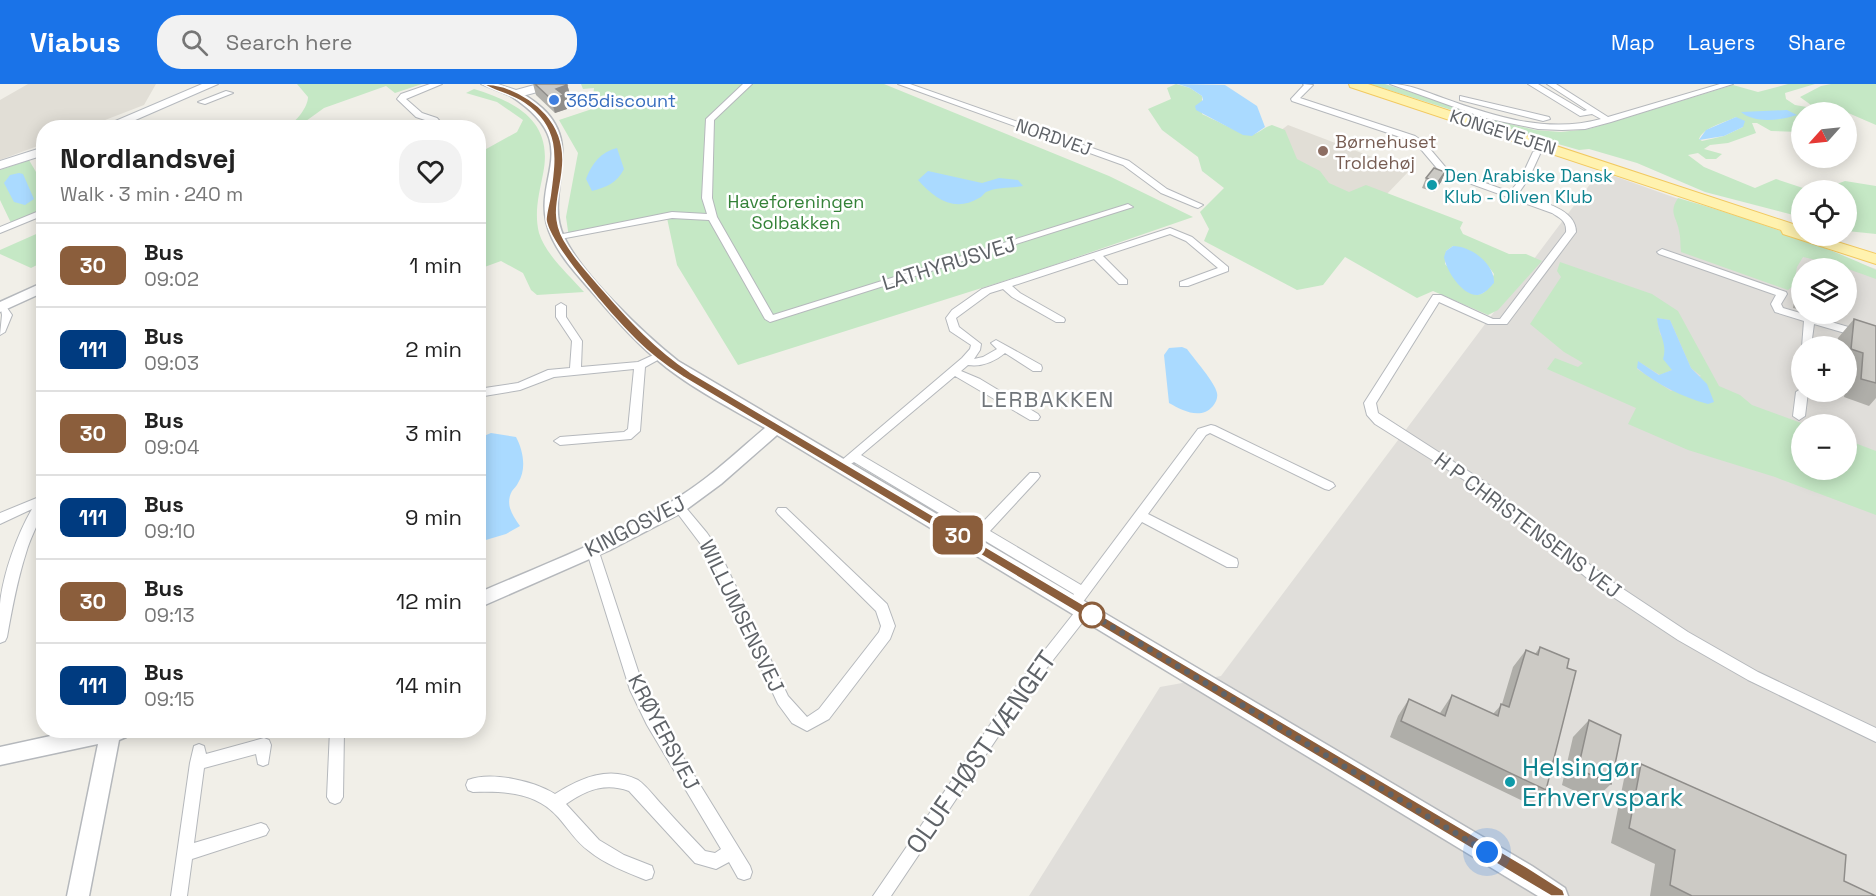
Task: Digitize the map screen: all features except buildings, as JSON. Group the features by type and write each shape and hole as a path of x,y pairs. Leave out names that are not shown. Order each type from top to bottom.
{"main road":[{"path":"124,120 212,84"},
{"path":"487,84 514,94 552,84"},
{"name":"KONGEVEJEN","path":"1355,84 1791,228"},
{"path":"0,165 36,154"},
{"path":"1719,203 1783,230 1876,260"},
{"name":"KONGEVEJEN","path":"1719,203 1791,224"},
{"path":"1857,241 1876,244"},
{"path":"1848,246 1876,254"}],"street":[{"path":"434,120 419,115 401,99 438,84"},
{"path":"558,238 672,215 711,217 707,198 710,119 748,84"},
{"name":"NORDVEJ","path":"902,84 1125,162 1164,191 1198,205"},
{"path":"1307,84 1309,85 1295,99 1303,102 1319,84"},
{"path":"1394,84 1520,124 1548,128 1574,128 1608,120 1729,84"},
{"path":"1420,84 1475,102 1546,119"},
{"path":"1532,84 1583,114 1593,111 1608,120"},
{"path":"1551,84 1596,110 1593,111"},
{"path":"202,102 229,93"},
{"path":"514,94 538,110 557,138 559,161 551,219 558,238 571,259 639,337 660,356 776,427 847,461 981,532 1081,603"},
{"name":"H P CHRISTENSENS VEJ","path":"1303,102 1412,138 1422,145 1444,171 1562,215 1571,224 1571,232 1503,322 1492,322 1437,297 1370,403 1373,415 1481,485 1603,583 1683,636 1753,676 1876,735"},
{"path":"1468,108 1475,102"},
{"path":"1512,196 1525,178 1536,154"},
{"name":"LATHYRUSVEJ","path":"711,217 770,319 1128,207"},
{"path":"0,230 36,216"},
{"path":"847,461 966,361 975,350 976,344 954,329 951,318 986,291 1170,231 1180,234 1225,269 1184,284"},
{"path":"1662,252 1782,294 1776,304 1779,310 1791,314"},
{"path":"1096,255 1123,282"},
{"path":"1005,285 1016,295 1060,320"},
{"path":"0,332 7,315 1,308 36,290"},
{"path":"561,306 561,317 577,341 575,370"},
{"path":"1826,324 1876,339"},
{"path":"966,361 981,362 1001,346 1037,368"},
{"path":"486,392 507,390 552,374 640,365 660,356"},
{"path":"560,441 627,436 634,431 640,365"},
{"path":"953,371 1034,417"},
{"name":"KINGOSVEJ","path":"486,597 636,530 678,506 709,485 776,427"},
{"name":"OLUF HØST VÆNGET","path":"881,896 1081,603 1202,432 1211,429 1329,486"},
{"path":"847,461 1557,896"},
{"path":"981,532 1034,476"},
{"path":"0,519 8,513 36,503"},
{"name":"WILLUMSENSVEJ","path":"678,506 704,536 714,553 783,700 797,718 807,725 825,714 885,635 888,626 882,608 782,511"},
{"path":"0,637 15,565 36,512"},
{"path":"1142,516 1232,563"},
{"name":"KRØYERSVEJ","path":"592,549 637,690 652,720 744,872"},
{"path":"0,756 82,738"},
{"path":"78,896 112,738"},
{"path":"335,797 337,738"},
{"path":"179,896 198,757 264,745 263,759"},
{"path":"555,803 589,783 620,779 634,786 701,858 716,861 732,851"},
{"path":"473,785 501,784 528,789 555,803 591,843 615,860 646,872"},
{"path":"184,853 261,830"}],"shaded area":[{"path":"28,84 156,84 144,105 105,120 36,120 36,147 0,160 0,100"},
{"name":"Børnehuset Troldehøj","path":"1288,125 1409,171 1385,196 1342,197 1303,179 1280,131"},
{"path":"1600,171 1791,239 1791,246 1811,246 1845,258 1791,258 1791,324 1857,324 1857,262 1876,269 1876,896 1029,896 1160,687 1221,676"}],"green space":[{"path":"297,84 422,84 395,93 386,86 324,108 307,120 296,120 306,105 308,97"},
{"name":"Haveforeningen Solbakken","path":"581,84 884,84 1109,176 1193,217 1045,268 738,365 677,265 667,218 569,238 566,217 578,153 559,120 592,109 594,88 583,89"},
{"path":"1176,84 1190,88 1202,96 1202,114 1242,133 1251,135 1272,125 1285,130 1297,159 1320,171 1329,183 1349,192 1366,185 1463,222 1460,228 1463,234 1509,254 1526,254 1542,261 1498,310 1488,315 1433,291 1417,298 1345,257 1323,285 1297,290 1204,241 1209,229 1200,212 1224,188 1202,171 1198,157 1162,130 1148,109 1171,99 1167,88","holes":["1453,246 1481,260 1494,274 1482,294 1474,294 1445,264 1446,251"]},
{"path":"1370,84 1385,84 1510,124 1535,130 1561,132 1589,129 1733,85 1758,92 1788,84 1815,84 1785,93 1786,99 1791,102 1791,132 1771,131 1757,123 1752,123 1756,133 1728,143 1710,145 1704,149 1722,154 1716,159 1706,159 1698,153 1688,155 1704,167 1755,188 1776,179 1791,184 1791,214 1705,192 1637,163 1589,149 1579,150","holes":["1736,117 1743,127 1724,136 1702,141 1699,139 1710,128"]},
{"path":"1876,84 1876,125 1857,117 1857,102 1807,102 1800,97 1821,86"},
{"path":"474,89 504,100 528,116 537,127 543,140 545,156 537,211 539,233 552,257 584,292 537,295 531,290 523,273 501,261 486,266 486,149 517,132 523,120 497,102 466,93"},
{"path":"29,160 36,172 36,213 11,223 0,200 0,170"},
{"path":"1857,183 1876,186 1876,234 1857,232"},
{"path":"1678,198 1728,213 1791,235 1791,246 1820,246 1849,258 1791,258 1791,288 1788,290 1681,252 1680,234 1673,211"},
{"path":"36,234 36,266 31,268 0,254 0,250"},
{"path":"1560,262 1652,294 1678,311 1719,386 1740,395 1752,405 1791,419 1791,480 1857,480 1857,444 1876,451 1876,515 1775,477 1688,450 1628,424 1636,408 1547,369 1555,358 1578,367 1583,363 1564,352 1530,324 1561,277 1557,271","holes":["1657,318 1670,320 1691,368 1701,376 1671,391 1637,369 1639,362 1660,375 1672,370 1665,353 1665,341 1660,334"]},
{"path":"1857,262 1876,270 1876,279 1857,272"}],"water":[{"path":"1178,84 1225,85 1257,106 1265,127 1252,136 1243,135 1196,110 1195,106 1203,100 1202,96"},
{"path":"1787,110 1791,112 1791,116 1761,120 1741,112"},
{"path":"1736,117 1745,121 1743,127 1724,136 1699,140 1706,130"},
{"path":"617,148 624,169 611,184 592,191 586,179 591,168 602,155"},
{"path":"928,171 982,183 999,178 1018,180 1023,186 994,189 970,202 953,204 938,198 918,180"},
{"path":"23,174 34,199 25,205 14,202 4,183 10,175"},
{"path":"1453,246 1467,249 1481,257 1491,269 1494,283 1485,292 1478,295 1472,294 1456,281 1444,257 1446,251"},
{"path":"1657,318 1670,320 1691,368 1707,384 1714,402 1708,404 1689,398 1653,380 1637,368 1638,361 1659,375 1672,370 1663,359 1664,343"},
{"path":"1169,348 1187,349 1204,371 1217,393 1214,404 1203,413 1192,413 1169,403 1164,355"},
{"path":"491,433 516,437 523,460 521,478 509,500 512,514 520,526 506,534 486,540 486,435"}],"bus line":[{"name":"30","path":"487,84 527,101 538,110 552,128 557,138 559,161 551,219 558,238 571,259 639,337 660,356 686,374 1074,604 1557,896"}],"place":[{"name":"365discount","path":"554,100"},
{"name":"Børnehuset Troldehøj","path":"1323,151"},
{"name":"Den Arabiske Dansk Klub - Oliven Klub","path":"1432,185"},
{"name":"Helsingør Erhvervspark","path":"1510,782"}],"district":[{"name":"LERBAKKEN","path":"1048,399"}],"route":[{"path":"1092,615 1084,610 1487,852"}]}
